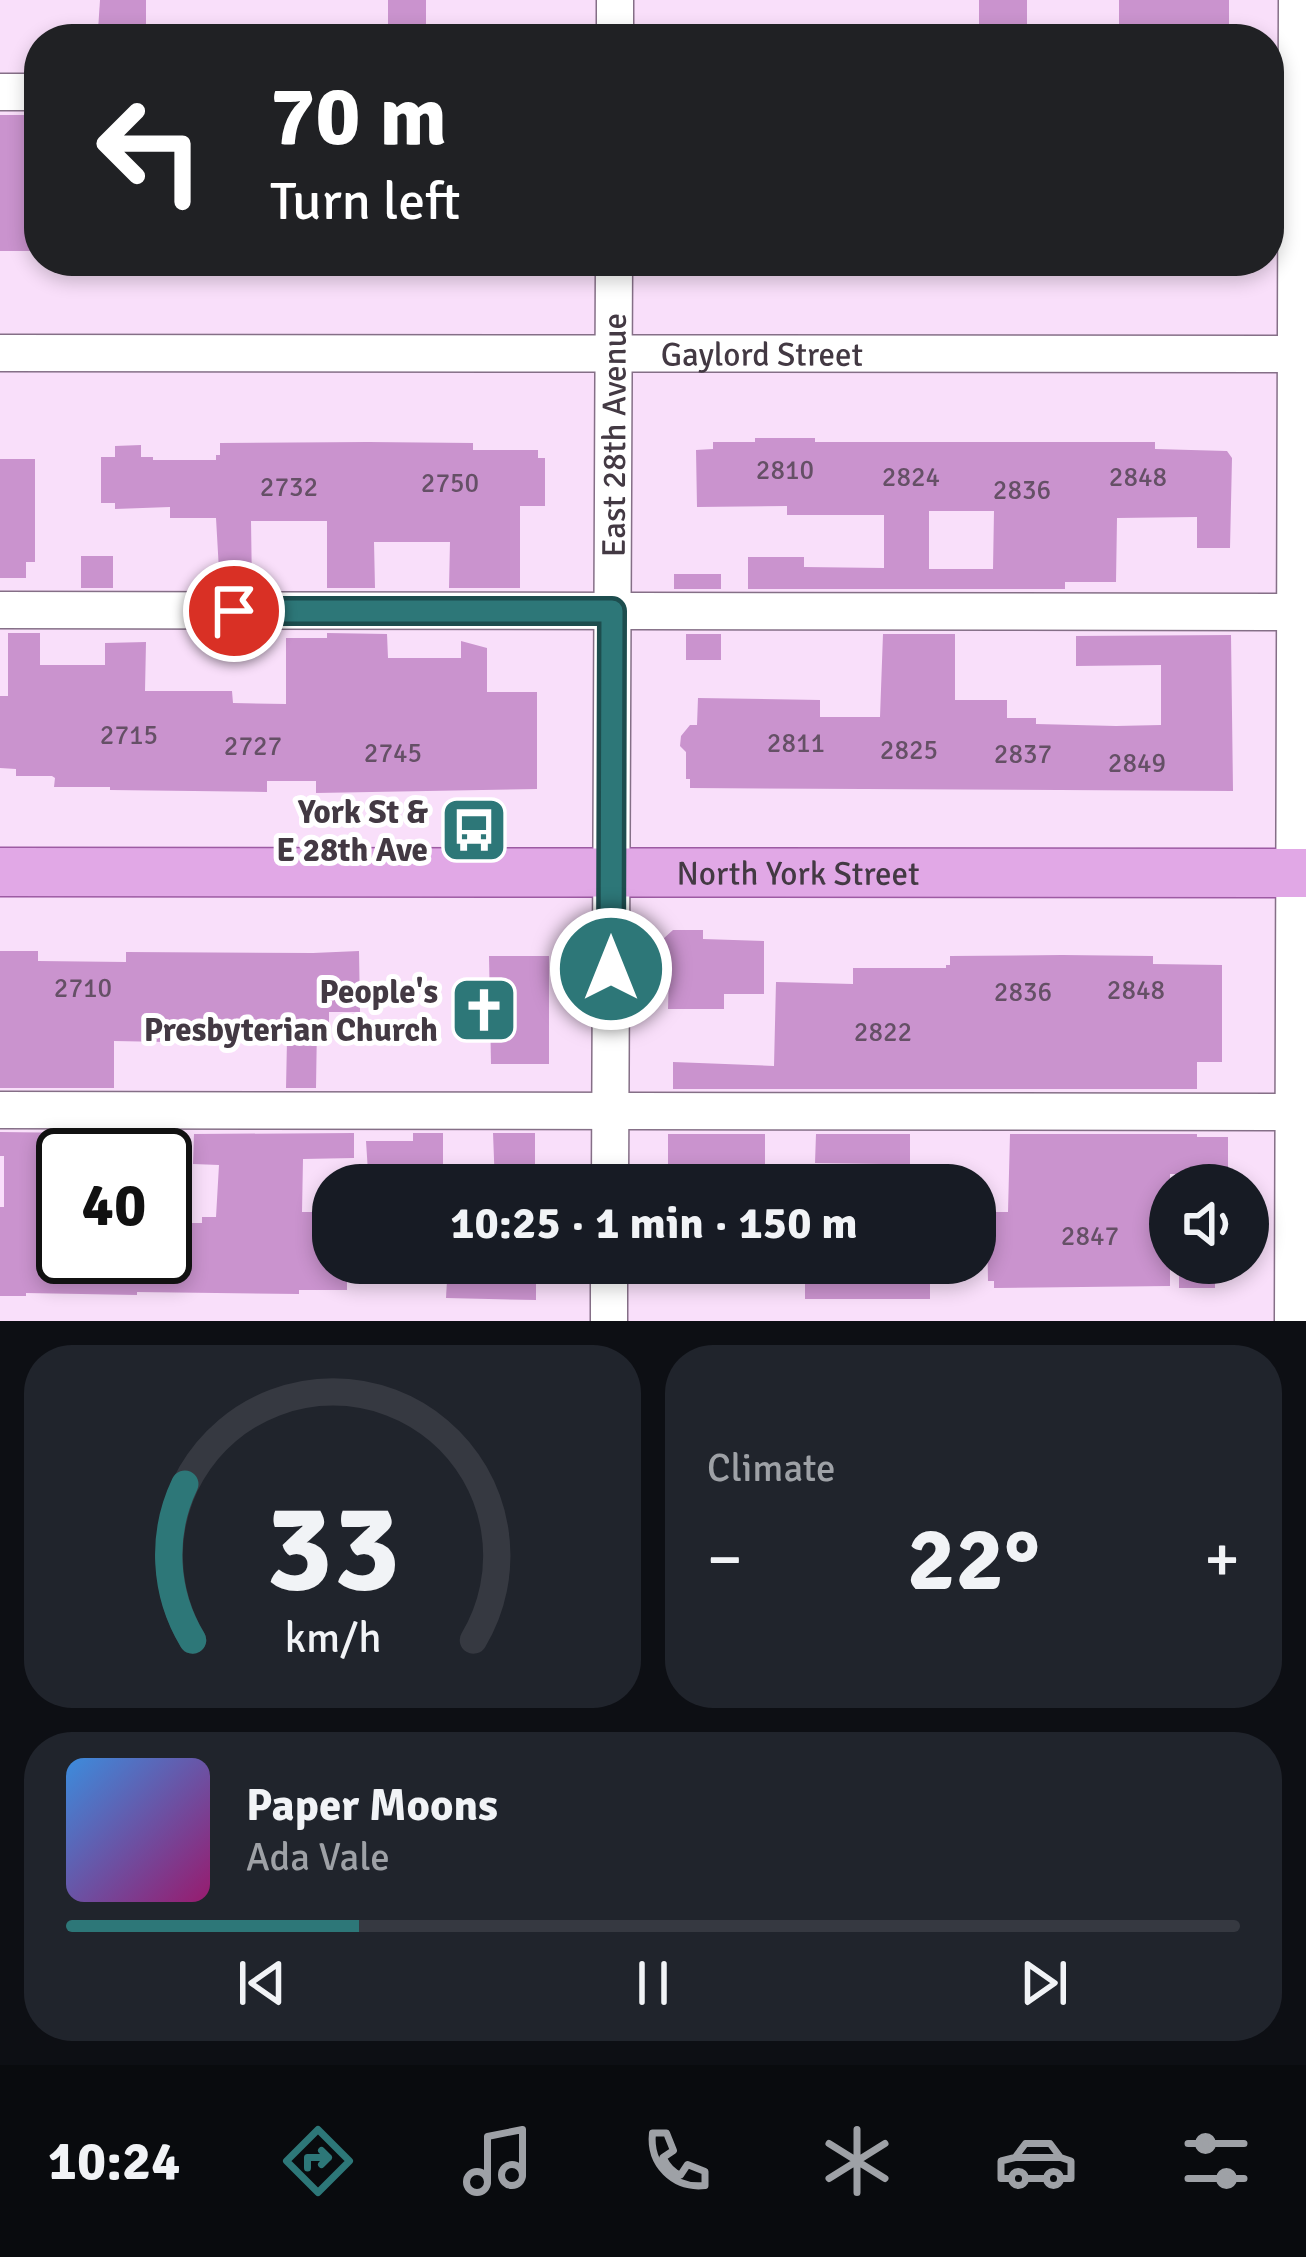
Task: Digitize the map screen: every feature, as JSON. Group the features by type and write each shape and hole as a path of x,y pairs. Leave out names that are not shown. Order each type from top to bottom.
{"main road":[{"name":"North York Street","path":"0,872 1300,873"}],"street":[{"path":"1293,1321 1300,1112 1301,354 1290,93 1297,0"},
{"name":"East 28th Avenue","path":"610,1164 614,276"},
{"name":"Gaylord Street","path":"0,352 1301,354"},
{"path":"0,610 1301,612"},
{"path":"0,1110 1300,1112"},
{"path":"609,1284 609,1321"}],"building":[{"path":"100,0 146,0 146,24 98,24"},
{"path":"388,0 426,0 426,24 388,24"},
{"path":"979,0 1027,0 1027,24 979,24"},
{"path":"1119,0 1229,0 1229,24 1119,24"},
{"path":"0,115 24,115 24,251 0,251"},
{"path":"755,438 815,438 815,442 1155,442 1155,449 1227,451 1232,458 1230,548 1197,548 1197,517 1117,518 1116,582 1065,582 1065,589 748,589 748,557 804,557 804,567 884,568 884,515 787,515 787,506 697,507 696,450 713,449 713,442 755,442","holes":["929,511 994,511 993,569 929,569"]},
{"path":"220,443 473,443 473,450 538,450 538,458 545,458 545,506 520,506 520,588 449,588 450,542 374,542 375,588 327,588 327,521 251,521 252,588 220,588 216,518 170,518 170,507 115,509 115,503 101,503 101,457 115,457 115,446 141,445 141,457 153,460 216,460"},
{"path":"0,459 35,459 35,562 26,562 26,578 0,578"},
{"path":"81,556 113,556 113,588 81,588"},
{"path":"674,574 721,574 721,589 674,589"},
{"path":"8,633 40,633 40,665 105,665 105,643 146,642 145,691 232,691 233,703 286,704 286,638 387,634 388,658 461,658 461,641 487,648 487,692 537,692 537,789 316,793 316,781 267,781 267,792 110,790 54,787 52,776 16,776 16,769 0,768 0,696 8,696"},
{"path":"686,634 721,634 721,660 686,660"},
{"path":"883,634 955,634 955,700 1007,700 1007,718 1036,718 1036,724 1116,726 1161,725 1161,665 1076,666 1076,636 1231,635 1233,791 690,788 686,752 680,746 681,736 690,725 697,725 698,698 820,700 820,717 880,717"},
{"path":"673,930 703,930 703,939 764,941 764,994 724,994 724,1009 668,1009 669,968 663,968 663,939"},
{"path":"0,951 38,951 38,961 126,962 126,952 359,951 360,1012 329,1012 329,1024 317,1024 316,1088 286,1088 287,1040 167,1038 167,1042 114,1041 114,1088 0,1088"},
{"path":"489,956 549,956 549,1064 491,1064"},
{"path":"950,956 1153,956 1153,964 1222,965 1222,1062 1197,1062 1197,1089 673,1089 673,1062 774,1066 776,982 853,984 853,968 946,968"},
{"path":"0,1132 36,1132 36,1284 192,1284 192,1223 216,1217 219,1165 193,1164 194,1134 354,1133 354,1158 303,1159 302,1212 312,1212 312,1284 347,1284 347,1290 0,1296 4,1156 0,1156"},
{"path":"413,1133 443,1133 443,1164 367,1164 366,1141 413,1141"},
{"path":"493,1133 535,1133 535,1164 494,1164"},
{"path":"668,1134 765,1134 765,1164 668,1164"},
{"path":"816,1134 910,1134 910,1164 815,1163"},
{"path":"1010,1134 1228,1137 1228,1164 1149,1164 1149,1284 1170,1286 994,1288 996,1212 1008,1212"},
{"path":"447,1284 536,1284 536,1300 446,1298"},
{"path":"805,1284 930,1284 930,1299 805,1299"},
{"path":"1179,1284 1215,1284 1215,1288 1179,1288"}],"place":[{"name":"York St & E 28th Ave","path":"474,830"},
{"name":"People's Presbyterian Church","path":"484,1010"}],"route":[{"path":"234,611 612,611 611,969"}]}
